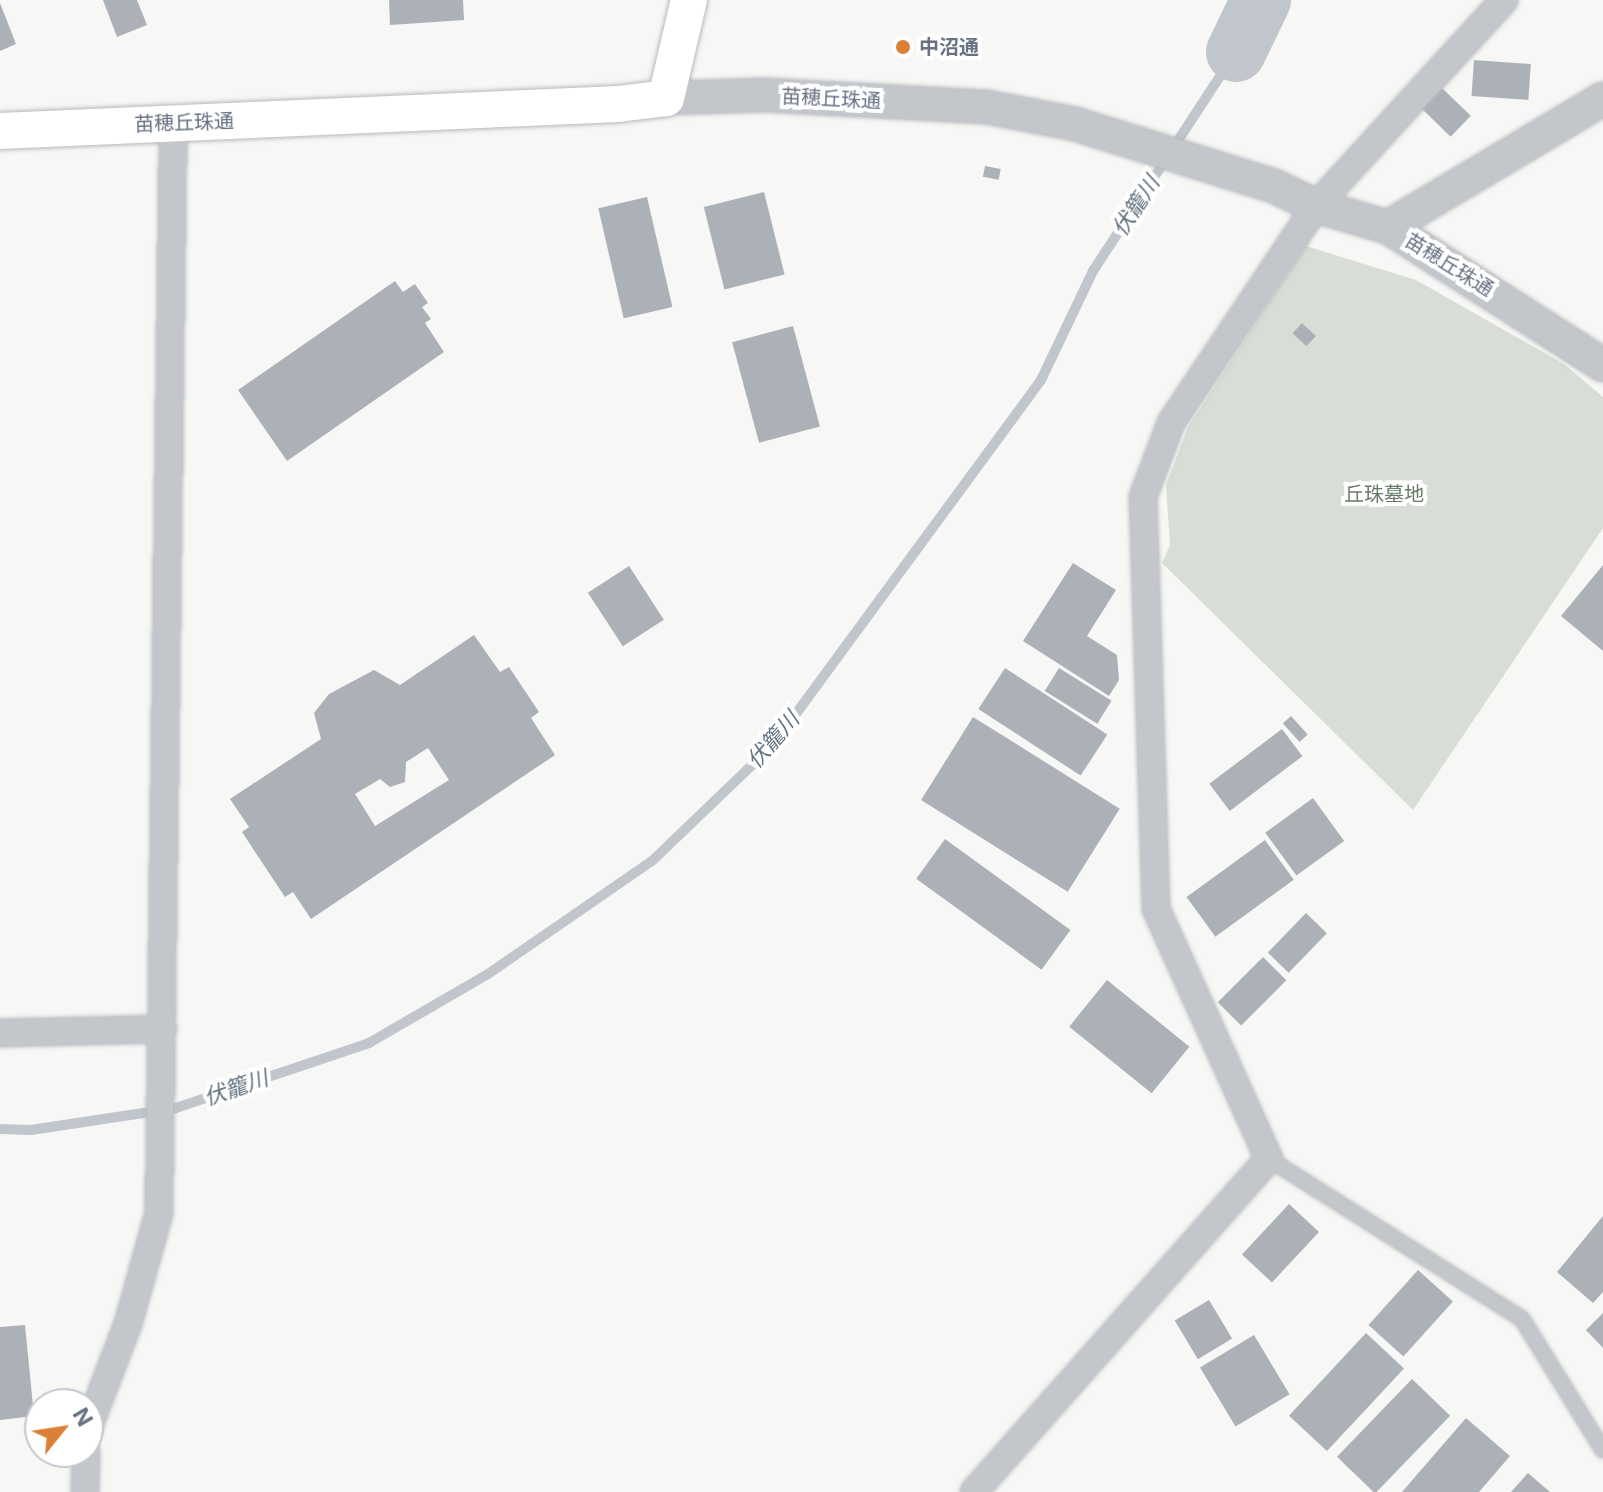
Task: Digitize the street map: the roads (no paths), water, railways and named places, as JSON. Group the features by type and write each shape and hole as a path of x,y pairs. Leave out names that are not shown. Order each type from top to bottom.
{"main road":[{"path":"666,98 689,0"},
{"name":"苗穂丘珠通","path":"0,131 618,104 666,98"}],"street":[{"path":"974,1492 1269,1159 1156,909 1143,497 1171,423 1316,206 1504,0"},
{"name":"苗穂丘珠通","path":"666,98 765,95 987,107 1075,124 1274,186 1316,206 1388,227 1603,365"},
{"path":"1388,227 1603,99"},
{"path":"103,1388 128,1324 159,1213 173,124"},
{"path":"0,1033 162,1040"},
{"path":"85,1492 86,1468"}],"lane":[{"path":"1269,1159 1522,1319 1603,1450"}],"waterway":[{"name":"伏籠川","path":"1236,52 1261,0"},
{"name":"伏籠川","path":"0,1129 31,1130 176,1108 369,1043 488,974 652,861 773,745 1041,380 1093,271 1236,52"}],"place":[{"name":"中沼通","path":"903,47"}],"park label":[{"name":"丘珠墓地","path":"1384,494"}]}
